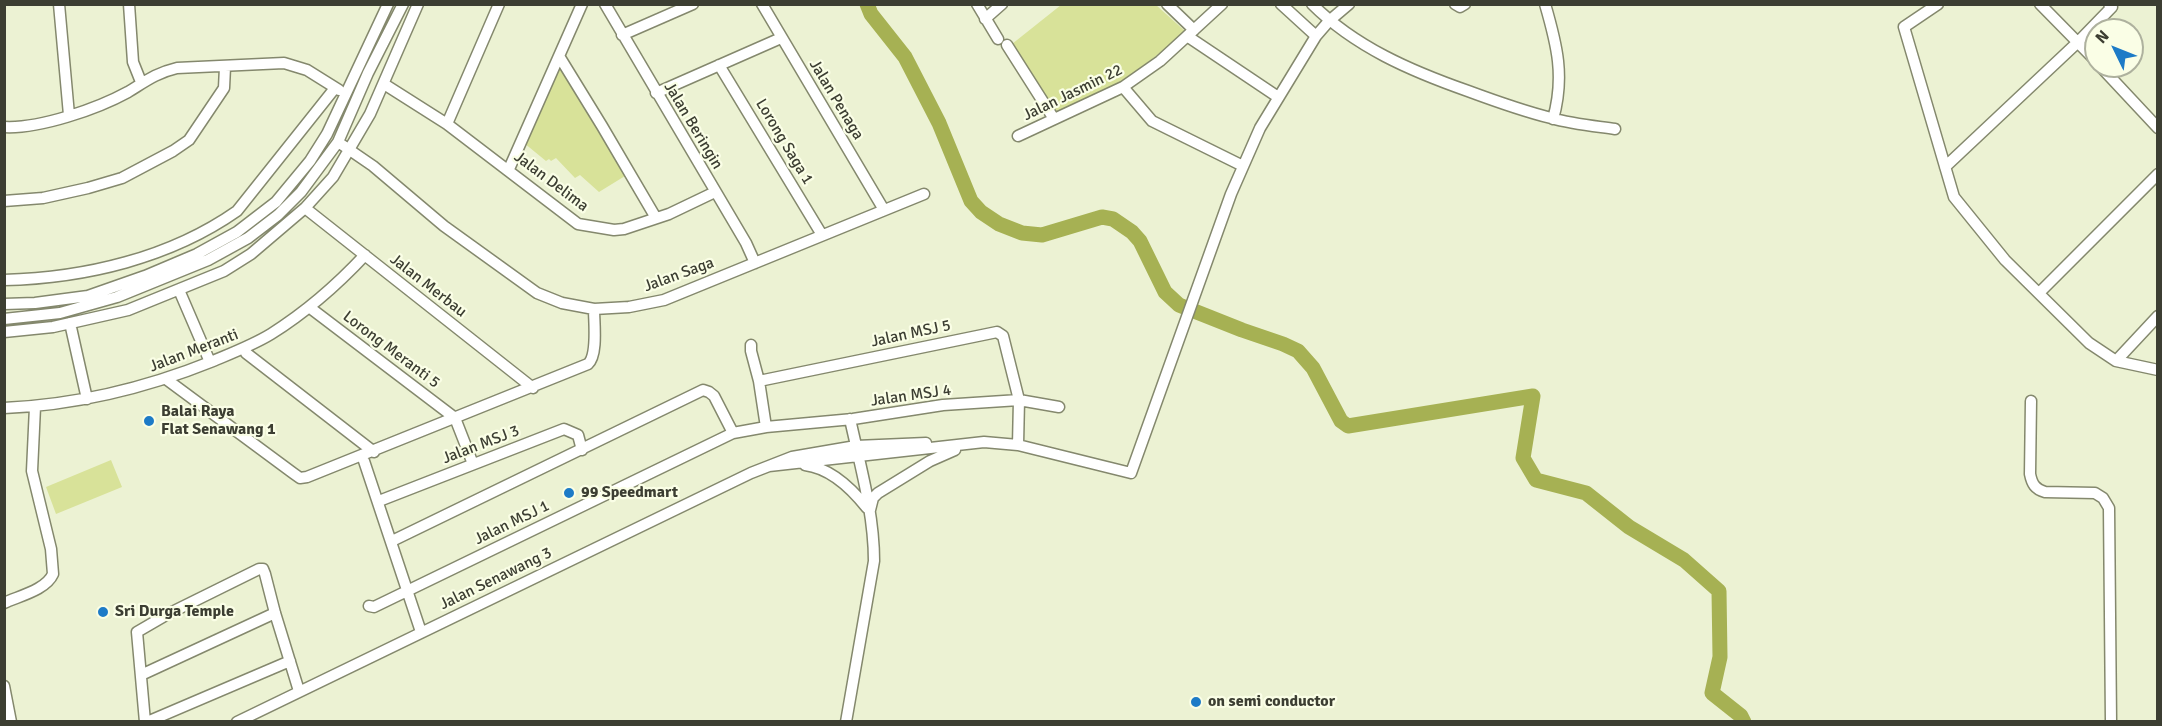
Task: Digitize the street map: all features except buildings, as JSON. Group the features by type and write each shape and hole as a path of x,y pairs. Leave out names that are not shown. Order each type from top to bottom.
{"street":[{"path":"59,4 69,115"},
{"path":"129,4 132,62 141,82"},
{"path":"4,304 35,303 88,296 145,276 197,254 237,232 276,202 310,161 327,134 388,4"},
{"path":"4,319 60,313 108,300 208,260 248,238 278,215 302,192 338,141 368,73 403,4"},
{"path":"4,332 70,323 128,310 224,271 251,254 305,208 329,182 351,150 384,84 418,4"},
{"path":"447,124 498,4"},
{"path":"509,169 582,4"},
{"name":"Jalan Beringin","path":"605,4 755,262"},
{"path":"622,35 693,4"},
{"name":"Jalan Penaga","path":"762,4 884,210"},
{"path":"977,4 1054,119"},
{"path":"986,18 1002,4"},
{"path":"1167,4 1191,33 1278,97"},
{"name":"Jalan Jasmin 22","path":"1018,136 1123,87 1160,61 1222,4"},
{"path":"1281,4 1316,36"},
{"path":"1312,4 1329,21 1372,50 1422,75 1553,119 1615,129"},
{"path":"857,452 932,442 950,445 984,442 1018,445 1131,473 1243,166 1260,128 1316,36 1349,4"},
{"path":"1455,4 1461,7 1466,4"},
{"path":"1545,4 1557,44 1560,76 1559,100 1553,119"},
{"path":"1938,4 1904,27 1954,196 2005,260 2090,343 2116,361 2157,370"},
{"path":"2040,4 2084,48"},
{"path":"1946,167 2078,42 2112,7 2109,4"},
{"path":"656,93 781,38"},
{"path":"559,56 656,218"},
{"path":"4,127 27,127 97,108 160,72 177,68 284,63 307,70 346,93"},
{"name":"Lorong Saga 1","path":"719,65 822,235"},
{"path":"4,201 43,198 122,178 173,151 189,140 224,88 225,67"},
{"path":"2111,78 2157,128"},
{"name":"Jalan Delima","path":"384,84 447,124 509,169 578,224 614,230 624,229 669,214 716,192"},
{"path":"1123,87 1152,121 1243,166"},
{"path":"4,280 49,277 105,267 157,254 225,219 237,211 335,88"},
{"name":"Jalan Saga","path":"338,141 444,226 537,293 562,303 594,309 629,308 664,300 924,194"},
{"path":"2039,293 2157,174"},
{"name":"Jalan Merbau","path":"305,208 533,388"},
{"name":"Jalan Meranti","path":"4,408 35,407 87,399 166,379 244,348 269,335 309,307 342,279 365,255"},
{"path":"180,290 210,362"},
{"name":"Lorong Meranti 5","path":"309,307 455,418"},
{"path":"166,379 300,478 307,477 374,452 588,364 593,360 594,309"},
{"path":"2116,361 2157,316"},
{"path":"70,323 87,399"},
{"name":"Jalan MSJ 5","path":"759,381 997,332 1003,336 1019,400"},
{"path":"751,345 766,427"},
{"path":"244,348 246,353 374,452"},
{"path":"392,541 703,390 714,396 733,433"},
{"path":"1018,445 1019,400"},
{"name":"Jalan MSJ 4","path":"733,433 943,405 1019,400 1059,407"},
{"path":"2031,401 2030,474 2032,483 2045,492 2095,493 2103,498 2109,508 2111,722"},
{"path":"4,603 44,584 52,574 51,549 32,471 35,407"},
{"path":"455,418 473,464"},
{"path":"846,722 874,561 874,541 869,511 850,419"},
{"name":"Jalan MSJ 3","path":"379,501 564,429 578,435 582,450"},
{"name":"Jalan MSJ 1","path":"369,606 374,607 733,433"},
{"path":"869,511 873,498 878,493 930,461 965,446 984,442"},
{"name":"Jalan Senawang 3","path":"769,466 857,452"},
{"name":"Jalan Senawang 3","path":"237,722 698,498 769,466 792,457 857,452"},
{"path":"364,461 421,632"},
{"path":"793,464 815,466 828,474 855,492 869,511"},
{"path":"290,661 146,722 137,632 168,614 263,569 299,691"},
{"path":"141,675 275,613"},
{"path":"4,686 11,722"}],"green space":[{"path":"1061,5 1156,5 1186,32 1122,83 1056,115 1012,44"},
{"path":"558,61 625,176 599,192 580,175 575,178 556,158 546,161 524,143"},
{"path":"111,460 122,487 56,514 46,487"}],"waterway":[{"path":"867,4 871,14 905,57 939,123 971,201 981,212 999,224 1022,233 1042,235 1102,217 1113,219 1132,232 1140,241 1165,292 1179,305 1298,351 1313,368 1341,421 1348,426 1533,396 1523,458 1536,480 1586,493 1629,527 1684,560 1719,591 1720,657 1712,693 1741,716 1744,722"}],"place":[{"name":"Balai Raya Flat Senawang 1","path":"149,421"},
{"name":"99 Speedmart","path":"569,493"},
{"name":"Sri Durga Temple","path":"103,612"},
{"name":"on semi conductor","path":"1196,702"}]}
